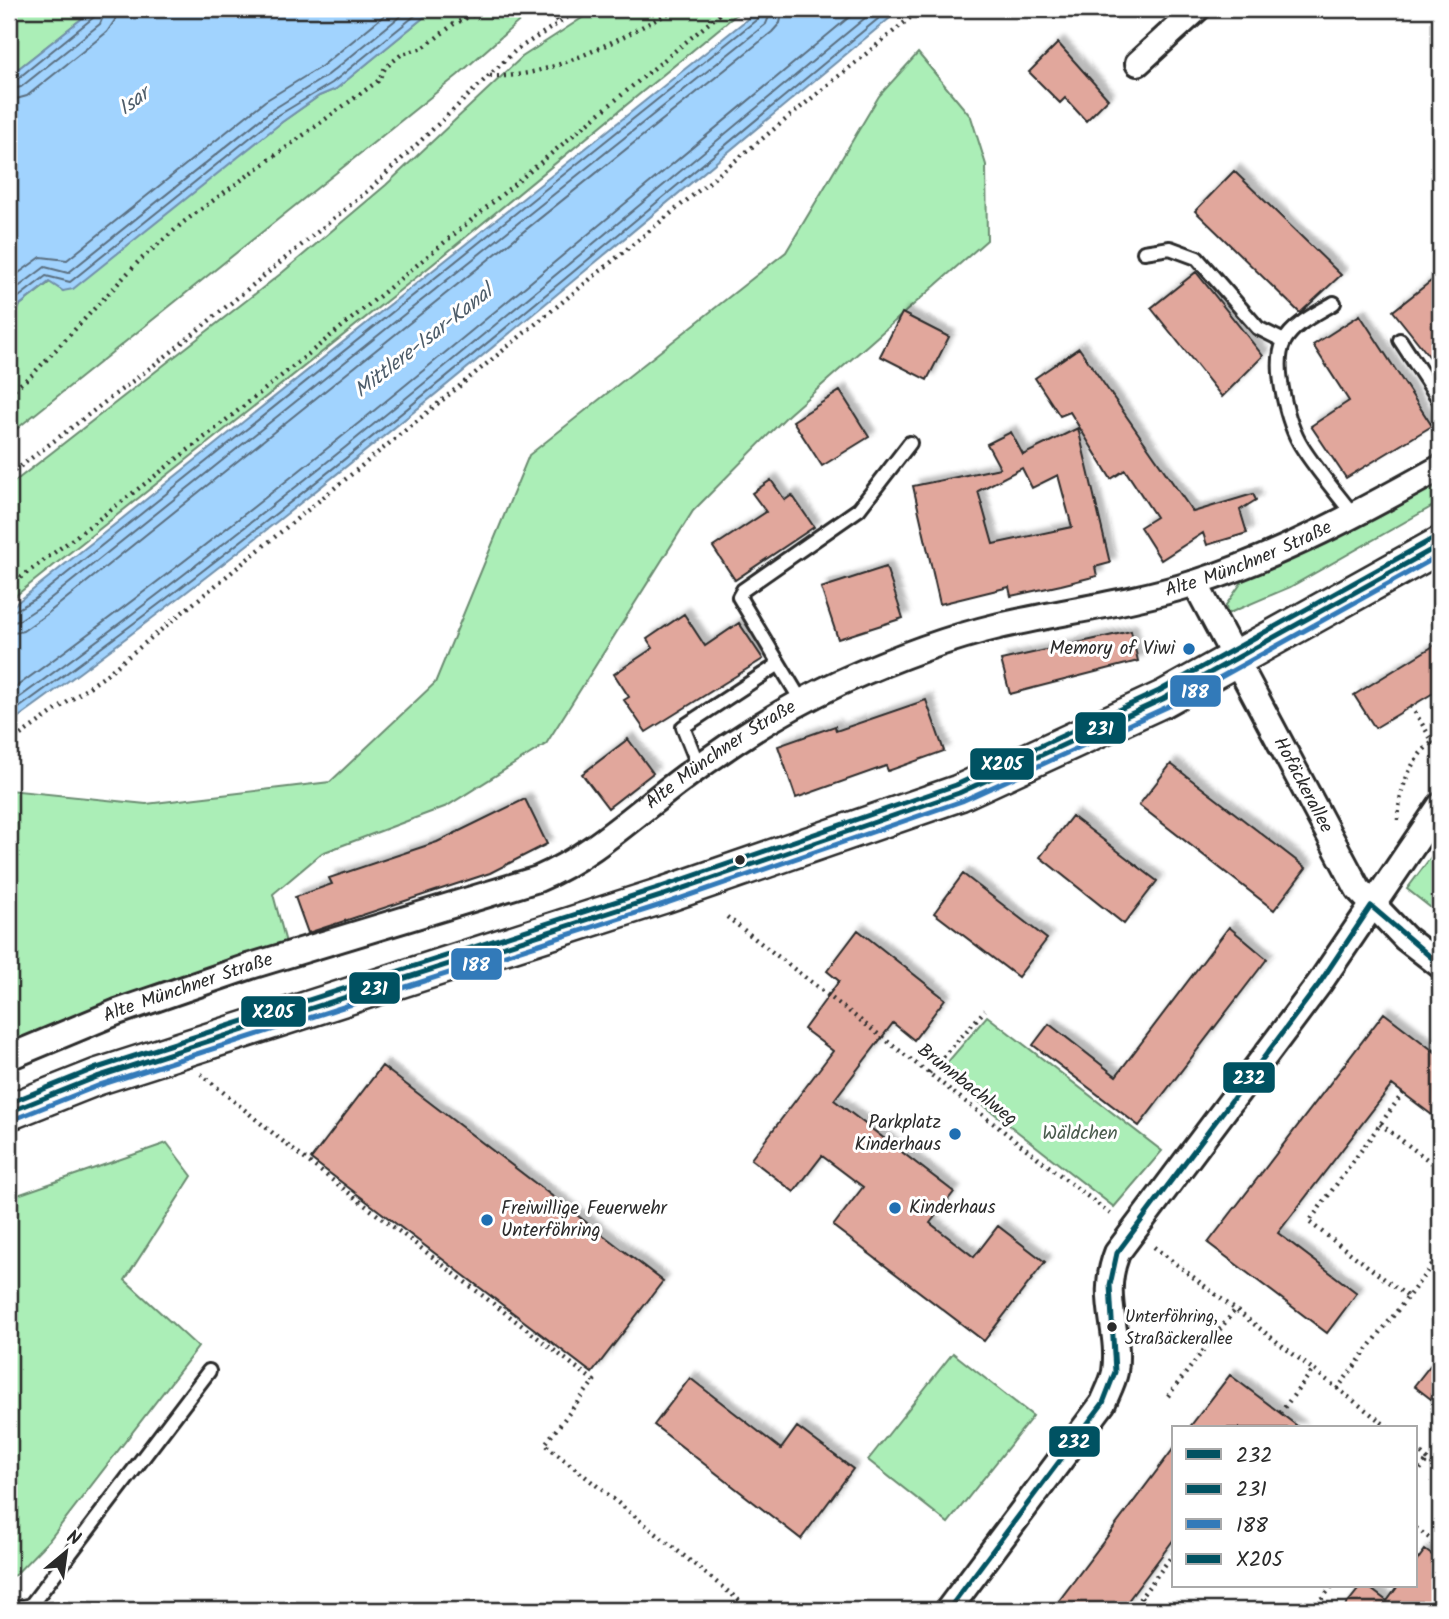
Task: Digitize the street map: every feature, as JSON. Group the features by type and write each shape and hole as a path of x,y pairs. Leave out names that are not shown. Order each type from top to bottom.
{"main road":[{"path":"9,1112 97,1077 664,895 959,793 1163,699 1440,545"}],"street":[{"path":"1138,63 1197,9"},
{"name":"Alte Münchner Straße","path":"9,1057 117,1012 251,965 538,879 570,865 699,767 764,722 802,702 917,650 996,626 1195,583 1287,547 1354,516 1440,468"},
{"name":"Hofäckerallee","path":"1195,583 1357,888 1371,906 1405,938 1440,965"},
{"path":"948,1610 1103,1403 1115,1374 1115,1348 1107,1291 1110,1271 1132,1230 1319,984 1440,806"}],"lane":[{"path":"1144,252 1170,248 1197,258 1258,328 1284,341"},
{"path":"1335,303 1294,330 1284,341 1280,352 1281,378 1293,426 1301,445 1354,516"},
{"path":"1400,340 1440,401"},
{"path":"802,702 739,597 743,590 859,509 910,443"},
{"path":"699,767 684,727 779,664"},
{"path":"11,1610 30,1608 209,1371"}],"path":[{"path":"9,393 33,374 139,261 185,221 377,81 385,68 402,54 423,48 454,24 485,9"},
{"path":"547,9 559,23"},
{"path":"9,475 171,352 371,188 516,50 581,9"},
{"path":"489,76 503,77 545,69 677,9"},
{"path":"9,586 158,474 274,381 726,9"},
{"path":"9,744 102,678 921,9"},
{"path":"1411,706 1440,753"},
{"path":"1404,858 1400,847 1399,797 1414,763 1433,741 1440,738"},
{"name":"Brunnbachlweg","path":"727,917 1385,1426"},
{"path":"929,1073 985,1010"},
{"path":"1434,1051 1440,1043"},
{"path":"200,1074 297,1153 594,1381 545,1444 751,1610"},
{"path":"1403,1093 1309,1222 1407,1296"},
{"path":"1380,1124 1440,1169"},
{"path":"1337,1389 1440,1255"},
{"path":"1168,1396 1235,1310"},
{"path":"1280,1413 1313,1370"},
{"path":"1418,1451 1440,1471"},
{"path":"1418,1472 1428,1459"},
{"path":"1418,1530 1440,1546"},
{"path":"1135,1605 1172,1556"},
{"path":"1313,1610 1330,1588"},
{"path":"1140,1598 1157,1610"}],"green space":[{"path":"9,9 94,9 9,76"},
{"path":"434,9 533,9 458,75 9,435 9,330 20,305 50,282 63,291 282,122 319,96 336,89"},
{"path":"596,9 743,9 433,264 9,601 9,486 283,272 386,185 522,57"},
{"path":"918,53 971,117 986,165 987,240 788,415 693,511 546,744 447,806 322,853 273,894 286,943 9,1057 9,790 146,804 330,782 435,683 529,455 786,252 879,96"},
{"path":"1440,482 1440,502 1290,587 1227,614 1226,605 1244,579 1329,542"},
{"path":"1440,845 1440,915 1407,889"},
{"name":"Wäldchen","path":"987,1016 1162,1151 1114,1207 940,1071"},
{"path":"167,1143 192,1176 125,1280 198,1347 50,1539 15,1575 9,1577 9,1198"},
{"path":"953,1353 1033,1416 948,1523 868,1460"}],"water":[{"name":"Isar","path":"94,9 434,9 336,89 319,96 282,122 73,289 63,291 49,282 20,305 9,330 9,76"},
{"name":"Mittlere-Isar-Kanal","path":"760,9 901,9 349,464 237,553 9,724 9,609"}],"building":[{"path":"1058,43 1108,99 1086,121 1065,98 1060,103 1029,72"},
{"path":"1234,171 1341,275 1300,313 1195,211"},
{"path":"1196,272 1263,356 1222,397 1151,308"},
{"path":"1440,274 1440,370 1393,311"},
{"path":"902,313 949,337 927,380 880,356"},
{"path":"1360,315 1432,426 1346,478 1311,426 1349,401 1313,345"},
{"path":"1079,348 1193,512 1253,494 1256,500 1240,510 1247,533 1207,545 1203,533 1161,560 1140,527 1156,517 1125,470 1111,479 1070,412 1060,416 1035,378"},
{"path":"840,391 869,437 822,466 793,421"},
{"path":"1078,428 1110,563 1095,567 1097,576 1061,585 1011,596 1009,587 940,604 913,486 1000,468 987,444 1011,432 1023,455","holes":["1022,468 1032,488 1058,475 1072,527 993,544 978,491"]},
{"path":"771,480 785,500 792,495 814,527 735,580 713,547 766,512 752,493"},
{"path":"886,567 903,618 838,639 821,588"},
{"path":"684,614 705,646 739,623 763,659 646,732 624,700 629,697 614,674 653,648 647,639"},
{"path":"1131,631 1138,661 1010,694 1001,660"},
{"path":"1440,642 1440,689 1375,728 1354,695"},
{"path":"926,700 944,751 888,771 886,766 796,798 778,746 835,726 836,731"},
{"path":"628,739 653,773 608,808 582,774"},
{"path":"1171,764 1306,868 1274,910 1139,805"},
{"path":"525,799 547,844 490,873 308,933 295,897 332,884 329,878 437,842"},
{"path":"1072,816 1157,881 1124,924 1040,857"},
{"path":"963,874 1047,939 1018,977 934,913"},
{"path":"1229,927 1267,959 1139,1126 1033,1045 1049,1024 1116,1076"},
{"name":"Kinderhaus","path":"858,930 945,999 914,1040 893,1023 834,1100 954,1192 930,1223 974,1257 998,1226 1045,1262 984,1341 833,1226 863,1187 822,1156 794,1192 751,1159 833,1051 804,1029 839,981 827,971"},
{"path":"1384,1013 1440,1056 1440,1121 1392,1085 1278,1233 1357,1293 1327,1333 1208,1243"},
{"path":"382,1066 663,1281 592,1373 311,1159"},
{"path":"1440,1353 1440,1406 1414,1386"},
{"path":"1230,1375 1297,1426 1191,1426"},
{"path":"690,1378 781,1449 797,1427 853,1469 801,1539 654,1425"},
{"path":"1172,1451 1172,1542 1121,1610 1052,1610"},
{"path":"1425,1550 1440,1561 1440,1610 1342,1610 1359,1588 1370,1588 1387,1601 1397,1588 1418,1588 1418,1559"}],"transit line":[{"name":"X205","path":"9,1103 94,1069 661,887 956,785 1159,691 1436,537"},
{"name":"231","path":"9,1112 97,1077 664,895 959,793 1163,699 1440,545"},
{"name":"188","path":"12,1120 100,1085 667,903 962,801 1167,707 1440,555"},
{"name":"232","path":"1371,906 1440,965"},
{"name":"232","path":"948,1610 1103,1403 1115,1372 1110,1285 1117,1253 1319,984 1371,906"}],"place":[{"name":"Memory of Viwi","path":"1189,649"},
{"name":"Parkplatz Kinderhaus","path":"955,1134"},
{"name":"Kinderhaus","path":"895,1208"},
{"name":"Freiwillige Feuerwehr Unterföhring","path":"487,1220"},
{"name":"Unterföhring, Straßäckerallee","path":"1112,1327"}]}
